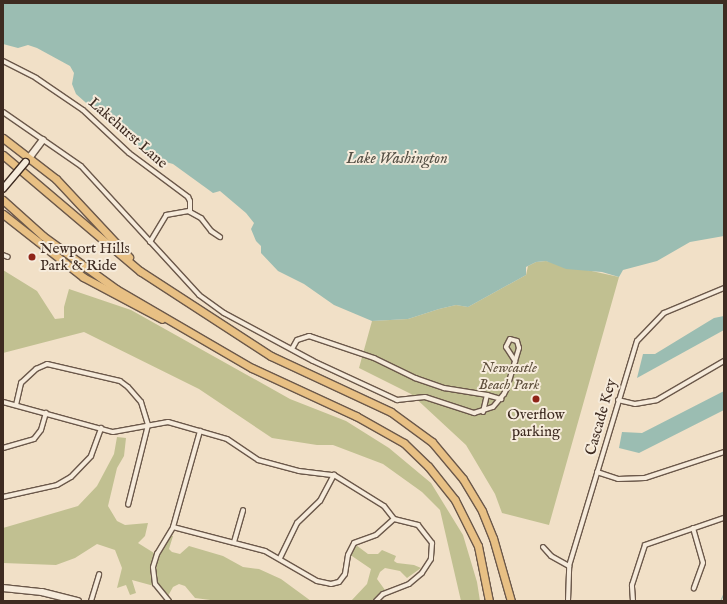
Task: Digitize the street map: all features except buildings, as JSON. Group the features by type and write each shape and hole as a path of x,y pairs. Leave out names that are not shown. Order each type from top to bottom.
{"highway":[{"path":"3,138 28,160 62,186 138,266 140,271"},
{"path":"3,155 140,271 271,356 367,399 417,429 450,462 482,511 515,601"},
{"path":"3,200 43,236 83,266 252,368 356,416 404,443 428,466 456,500 483,564 488,601"},
{"path":"3,214 83,277 169,322 237,364 252,368"},
{"path":"506,579 511,601"}],"street":[{"name":"Lakehurst Lane","path":"3,61 43,82 83,110 129,153 188,197 191,203 189,210"},
{"path":"3,112 81,166 199,295 224,313 292,349 398,400 425,397 463,411 483,412 493,408 501,399 515,361 519,346 517,341 510,339 506,347 515,361"},
{"path":"3,189 43,140"},
{"path":"150,242 166,215 189,210 201,218 211,231 220,237"},
{"path":"3,255 8,257"},
{"name":"Cascade Key","path":"568,601 569,566 632,352 647,327 674,307 724,288"},
{"path":"292,349 297,340 306,336 374,358 415,378 444,388 501,399"},
{"path":"618,400 635,404 657,400 724,361"},
{"path":"16,405 20,386 25,378 42,366 55,364 124,383 141,402 148,424 128,505"},
{"path":"483,412 487,396"},
{"path":"3,402 101,428 122,432 148,424 168,422 230,440 258,460 299,471 334,475 384,506 394,518 413,522 430,539 432,555 425,570 409,584 383,594 376,601"},
{"path":"3,448 34,439 41,430 46,413"},
{"path":"3,497 56,485 71,478 91,456 101,428"},
{"path":"169,601 158,590 152,573 157,554 173,527 200,431"},
{"path":"597,472 618,479 645,478 724,452"},
{"path":"280,558 298,523 320,501 334,475"},
{"path":"234,542 243,510"},
{"path":"173,527 234,542 280,558 325,584 336,584 342,579 348,566 348,555 354,543 376,535 394,518"},
{"path":"633,601 632,585 645,545 724,518"},
{"path":"694,528 703,563 694,588"},
{"path":"543,547 551,556 569,566"},
{"path":"91,601 99,574"},
{"path":"3,588 42,592 78,601"}],"green space":[{"name":"Newcastle Beach Park","path":"546,261 619,277 549,525 502,513 495,494 466,445 411,394 359,368 372,321 408,319 456,305 468,307 526,275 528,266 536,262"},
{"path":"3,270 37,291 55,319 64,318 64,307 69,289 131,310 290,399 346,421 389,448 431,483 463,535 477,582 480,601 461,601 440,510 422,492 383,464 333,445 317,445 272,438 199,389 84,332 3,353"},
{"path":"117,437 126,438 124,456 117,468 108,506 117,521 125,525 148,523 145,536 138,543 154,553 150,573 154,586 132,580 136,593 130,595 126,585 117,588 122,568 115,550 97,544 75,558 56,565 3,563 3,528 78,506 97,486 114,454"},
{"path":"170,535 173,536 169,549 172,552 180,554 189,546 223,556 243,567 259,569 281,579 311,601 218,601 195,598 185,586 179,584 173,587 168,596 155,579 157,561"},
{"path":"356,545 368,554 378,554 382,550 396,556 394,561 397,563 414,565 421,568 407,578 400,571 385,568 380,572 377,579 385,590 374,601 351,601 367,584 371,569 349,554"}],"water":[{"name":"Lake Washington","path":"3,3 724,3 724,236 690,242 657,261 623,270 619,277 602,272 566,269 546,261 536,262 526,267 526,275 468,307 456,305 408,319 372,321 334,305 304,284 278,271 261,253 261,246 256,241 251,229 254,223 246,213 220,191 213,193 173,164 159,160 127,139 76,94 72,84 74,73 70,66 37,48 28,45 18,48 3,44"},
{"path":"724,316 724,330 637,378 643,354 655,354 714,318"},
{"path":"724,391 724,410 639,453 619,448 622,432 642,433"}],"waterway":[{"path":"720,601 724,592"}],"place":[{"name":"Newport Hills Park & Ride","path":"32,257"},
{"name":"Overflow parking","path":"536,399"}]}
